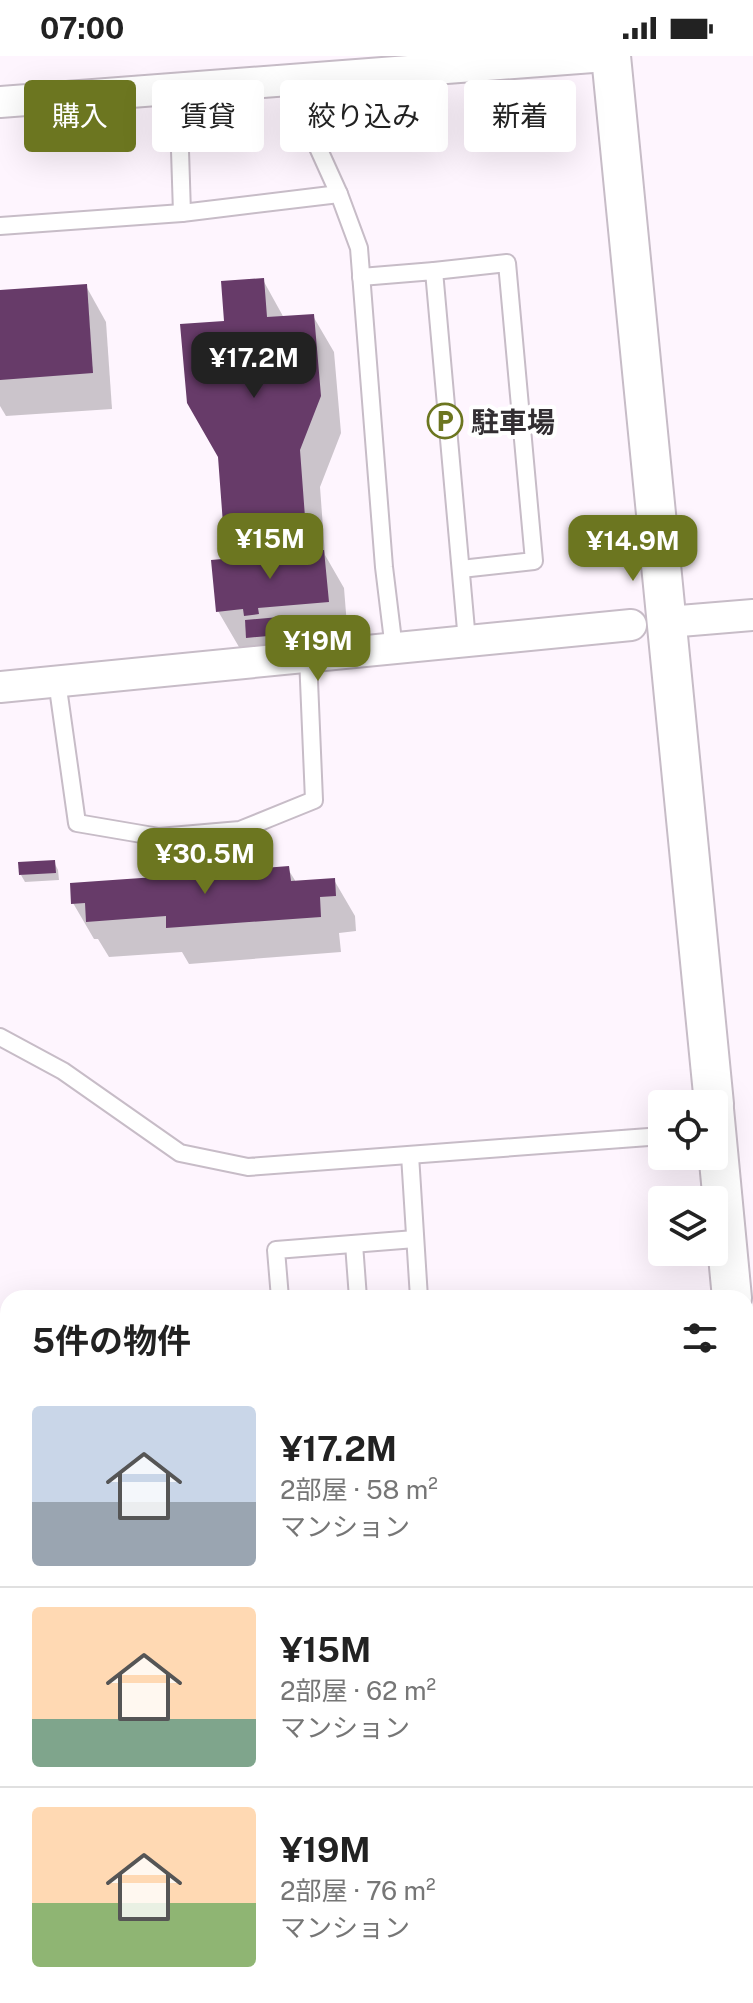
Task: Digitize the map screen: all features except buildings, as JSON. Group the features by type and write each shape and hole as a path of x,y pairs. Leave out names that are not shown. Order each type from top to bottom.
{"street":[{"path":"264,82 609,56 649,624 710,1090"},
{"path":"0,102 152,90"},
{"path":"0,687 753,615"},
{"path":"719,1170 731,1290"}],"lane":[{"path":"311,78 315,141 359,248 383,552 394,649"},
{"path":"180,152 182,213"},
{"path":"0,226 182,213 339,194"},
{"path":"361,277 507,263 534,561 461,569"},
{"path":"434,271 467,641"},
{"path":"57,681 77,823 159,837 240,830 314,800 308,657"},
{"path":"0,1037 63,1071 180,1153 248,1167 648,1137"},
{"path":"410,1155 418,1290"},
{"path":"279,1290 276,1250 415,1239"},
{"path":"354,1244 357,1290"}],"place":[{"name":"駐車場","path":"445,421"}]}
